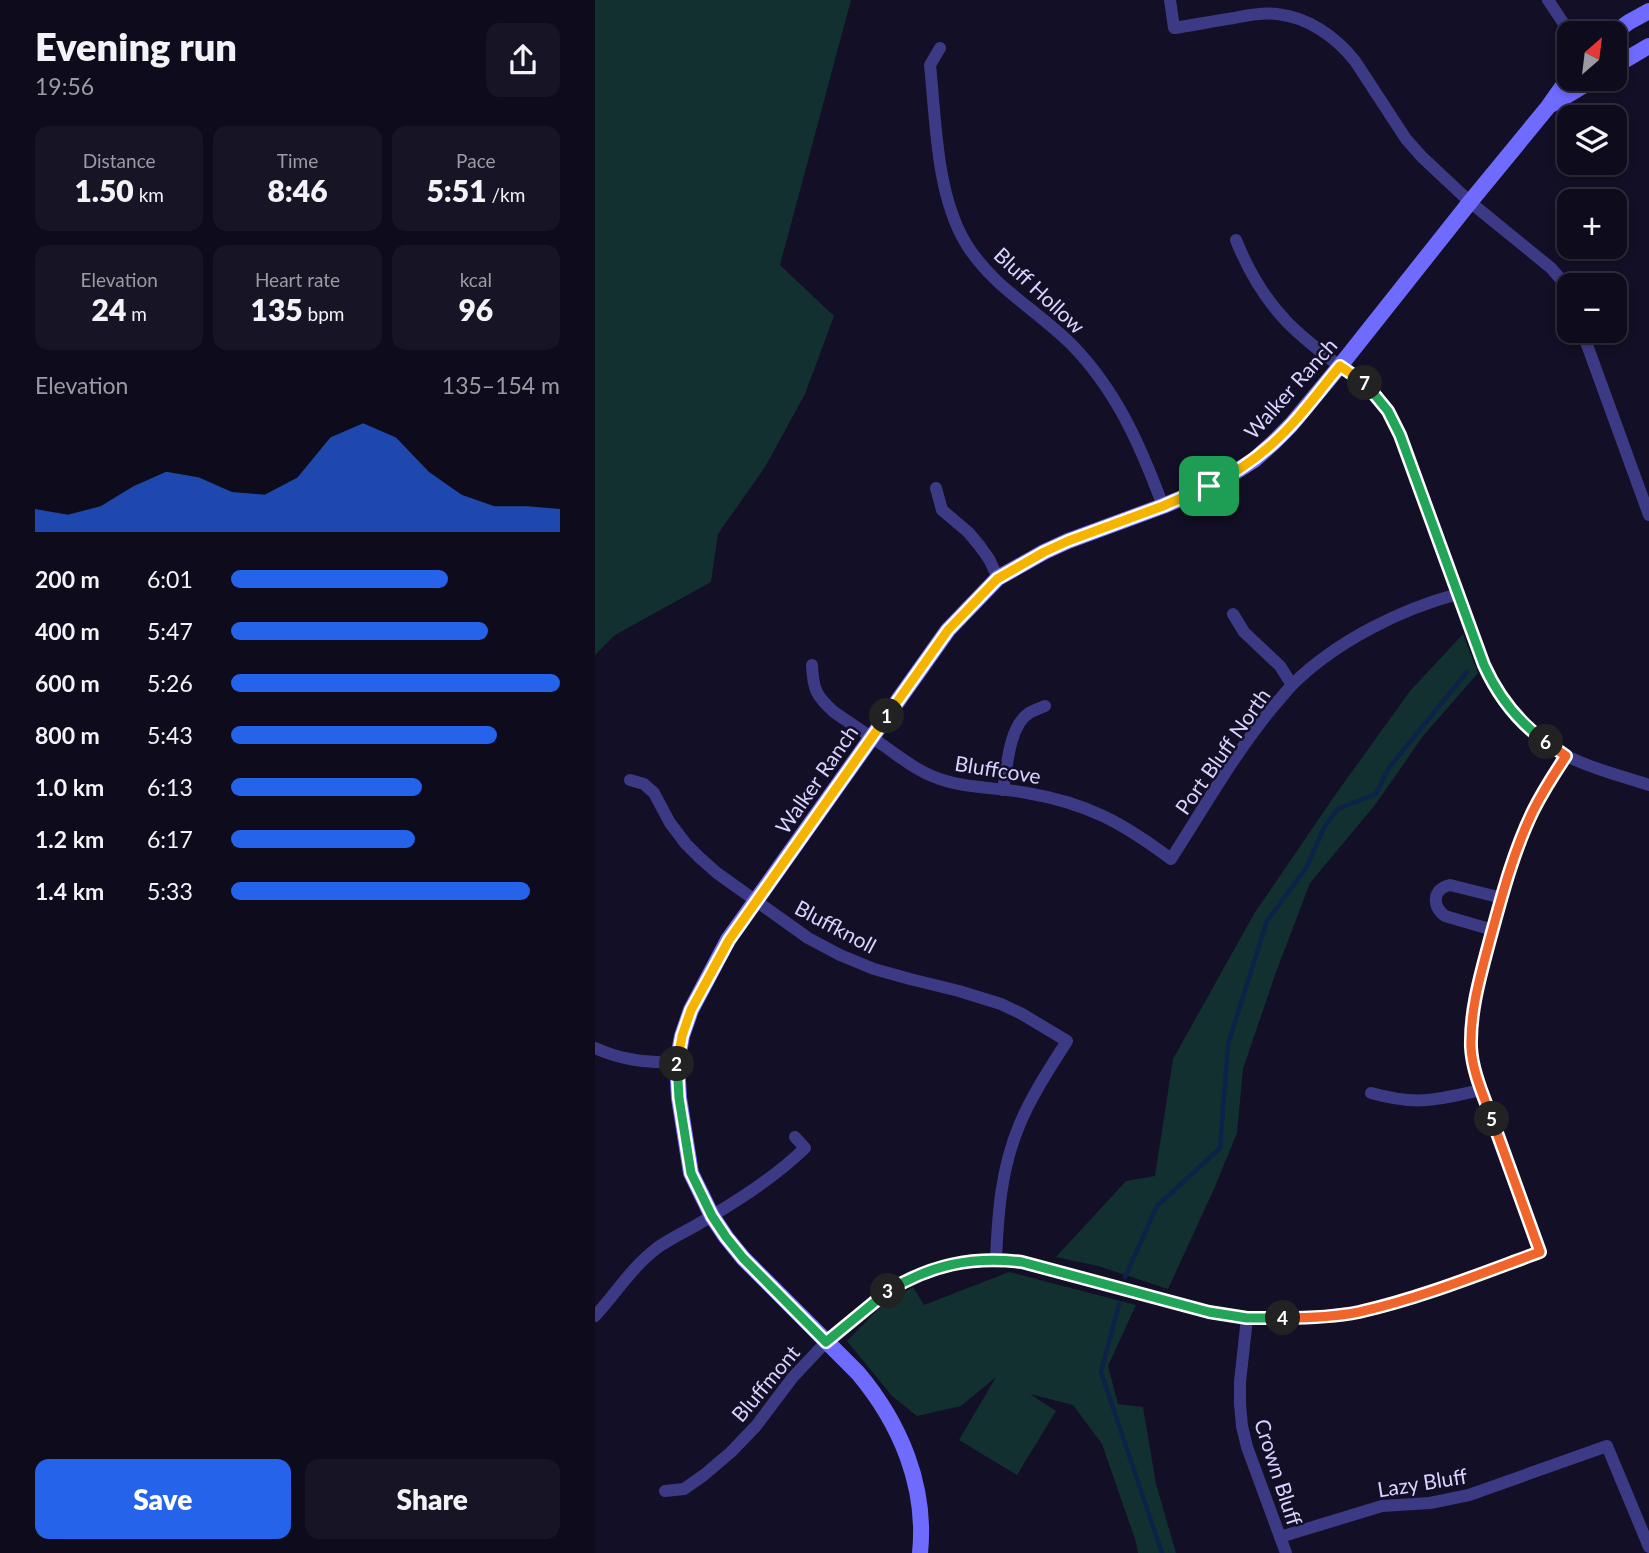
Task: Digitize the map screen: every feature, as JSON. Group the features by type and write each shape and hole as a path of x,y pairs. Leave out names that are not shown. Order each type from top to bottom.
{"street":[{"path":"1170,0 1174,28 1259,13 1278,13 1325,31 1347,50 1406,139 1422,157 1470,202 1557,275"},
{"path":"1548,0 1562,21"},
{"path":"1627,24 1649,11"},
{"path":"1627,59 1649,46"},
{"name":"Bluff Hollow","path":"940,48 930,65 944,186 956,224 965,242 1002,288 1073,346 1097,373 1135,434 1163,506"},
{"name":"Walker Ranch","path":"921,1553 921,1512 917,1486 900,1437 888,1414 858,1373 743,1258 712,1216 691,1173 679,1098 677,1063 691,1010 729,940 755,901 948,630 997,579 1044,552 1209,486 1254,460 1291,425 1340,366 1559,91"},
{"name":"Walker Ranch","path":"1548,107 1575,91"},
{"path":"1236,240 1246,265 1272,304 1288,322 1372,390 1388,411 1400,435 1484,665 1500,696 1528,728 1566,756 1649,785"},
{"path":"1585,343 1649,516"},
{"path":"936,488 942,510 962,526 979,545 989,559 997,579"},
{"name":"Port Bluff North","path":"1171,859 1243,747 1292,685 1309,669 1344,644 1391,619 1458,594"},
{"path":"1233,614 1244,632 1280,666 1292,685"},
{"name":"Bluffcove","path":"812,666 814,689 823,702 932,776 963,785 1055,798 1084,807 1138,834 1171,859"},
{"path":"1003,790 1016,729 1028,713 1045,706"},
{"path":"1371,1093 1393,1099 1422,1101 1481,1090 1471,1050 1472,1010 1520,842 1546,786 1566,756"},
{"name":"Bluffknoll","path":"631,780 644,784 654,793 670,824 700,858 808,938 874,969 1001,1004 1067,1041 1031,1099 1009,1153 1002,1182 996,1259"},
{"path":"1493,930 1445,916 1436,905 1436,898 1439,890 1450,885 1502,898"},
{"path":"595,1048 640,1062 677,1063"},
{"name":"Bluffmont","path":"665,1490 684,1489 731,1452 826,1342 883,1294 909,1278 948,1265 996,1259 1022,1262 1209,1312 1247,1318 1311,1318 1356,1312 1413,1298 1540,1252 1481,1090"},
{"path":"595,1315 643,1259 675,1236 769,1180 788,1165 805,1148 795,1137"},
{"name":"Crown Bluff","path":"1247,1318 1240,1382 1242,1426 1247,1447 1286,1553"},
{"name":"Lazy Bluff","path":"1280,1537 1382,1506 1430,1503 1469,1495 1607,1446 1649,1547"}],"green space":[{"path":"595,0 851,0 780,265 834,316 805,394 765,467 718,534 711,582 615,635 595,655"},
{"path":"1463,634 1478,673 1423,736 1375,805 1310,883 1243,1069 1237,1133 1168,1289 1098,1266 1056,1257 1126,1181 1155,1176 1173,1059 1254,914 1410,691"},
{"path":"1009,1272 1136,1305 1108,1366 1118,1404 1143,1407 1156,1484 1176,1553 1138,1553 1102,1444 1073,1405 1030,1394 1056,1411 1017,1475 959,1440 996,1377 961,1406 917,1416 892,1396 847,1341 882,1305 913,1287 924,1305"}],"waterway":[{"path":"1125,1277 1157,1206 1220,1148 1228,1044 1267,921 1306,868 1325,826 1338,809 1376,794 1388,769 1467,672"},
{"path":"1119,1304 1101,1372 1162,1553"}],"route":[{"path":"1340,366 1362,381 1388,411 1400,435 1491,681 1500,696 1528,728 1566,756 1546,786 1520,842 1472,1010 1471,1050 1481,1090 1540,1252 1413,1298 1356,1312 1311,1318 1266,1319 1209,1312 1022,1262 996,1259 968,1261 928,1270 909,1278 883,1294 826,1342 743,1258 726,1237 712,1216 691,1173 679,1098 677,1063 691,1010 729,940 948,630 997,579 1068,541 1209,486 1254,460 1273,443 1340,366"}]}
